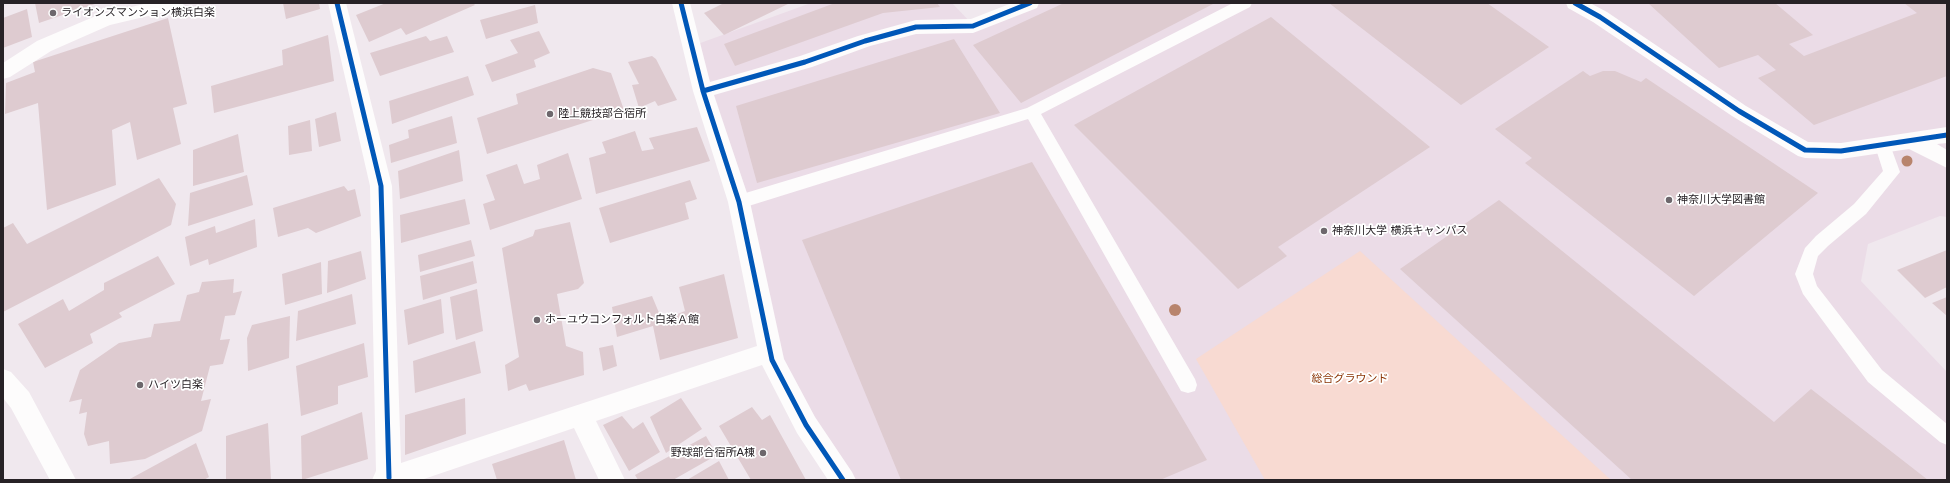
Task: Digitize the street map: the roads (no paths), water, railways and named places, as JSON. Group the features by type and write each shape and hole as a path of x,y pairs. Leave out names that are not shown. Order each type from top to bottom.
{"street":[{"path":"3,72 44,46 105,20 175,3"},
{"path":"337,3 381,186 387,479 770,352"},
{"path":"682,3 703,91 739,202 772,360 806,425 843,480"},
{"path":"703,91 805,62 865,41 916,27 974,26 1030,3"},
{"path":"1575,3 1600,17 1739,111 1805,150 1841,151 1883,146 1947,135"},
{"path":"1913,141 1947,160"},
{"path":"3,380 20,400 63,480"},
{"path":"580,415 612,480"}],"lane":[{"path":"739,202 1032,112 1245,3"},
{"path":"1032,112 1188,385"},
{"path":"1883,146 1892,172 1860,209 1822,241 1811,253 1804,274 1810,289 1875,376 1947,436"}],"place":[{"name":"ライオンズマンション横浜白楽","path":"53,13"},
{"name":"陸上競技部合宿所","path":"550,114"},
{"name":"神奈川大学図書館","path":"1669,200"},
{"name":"神奈川大学 横浜キャンパス","path":"1324,231"},
{"name":"ホーユウコンフォルト白楽Ａ館","path":"537,320"},
{"name":"ハイツ白楽","path":"140,385"},
{"name":"野球部合宿所A棟","path":"763,453"}],"park label":[{"name":"総合グラウンド","path":"1350,379"}]}
